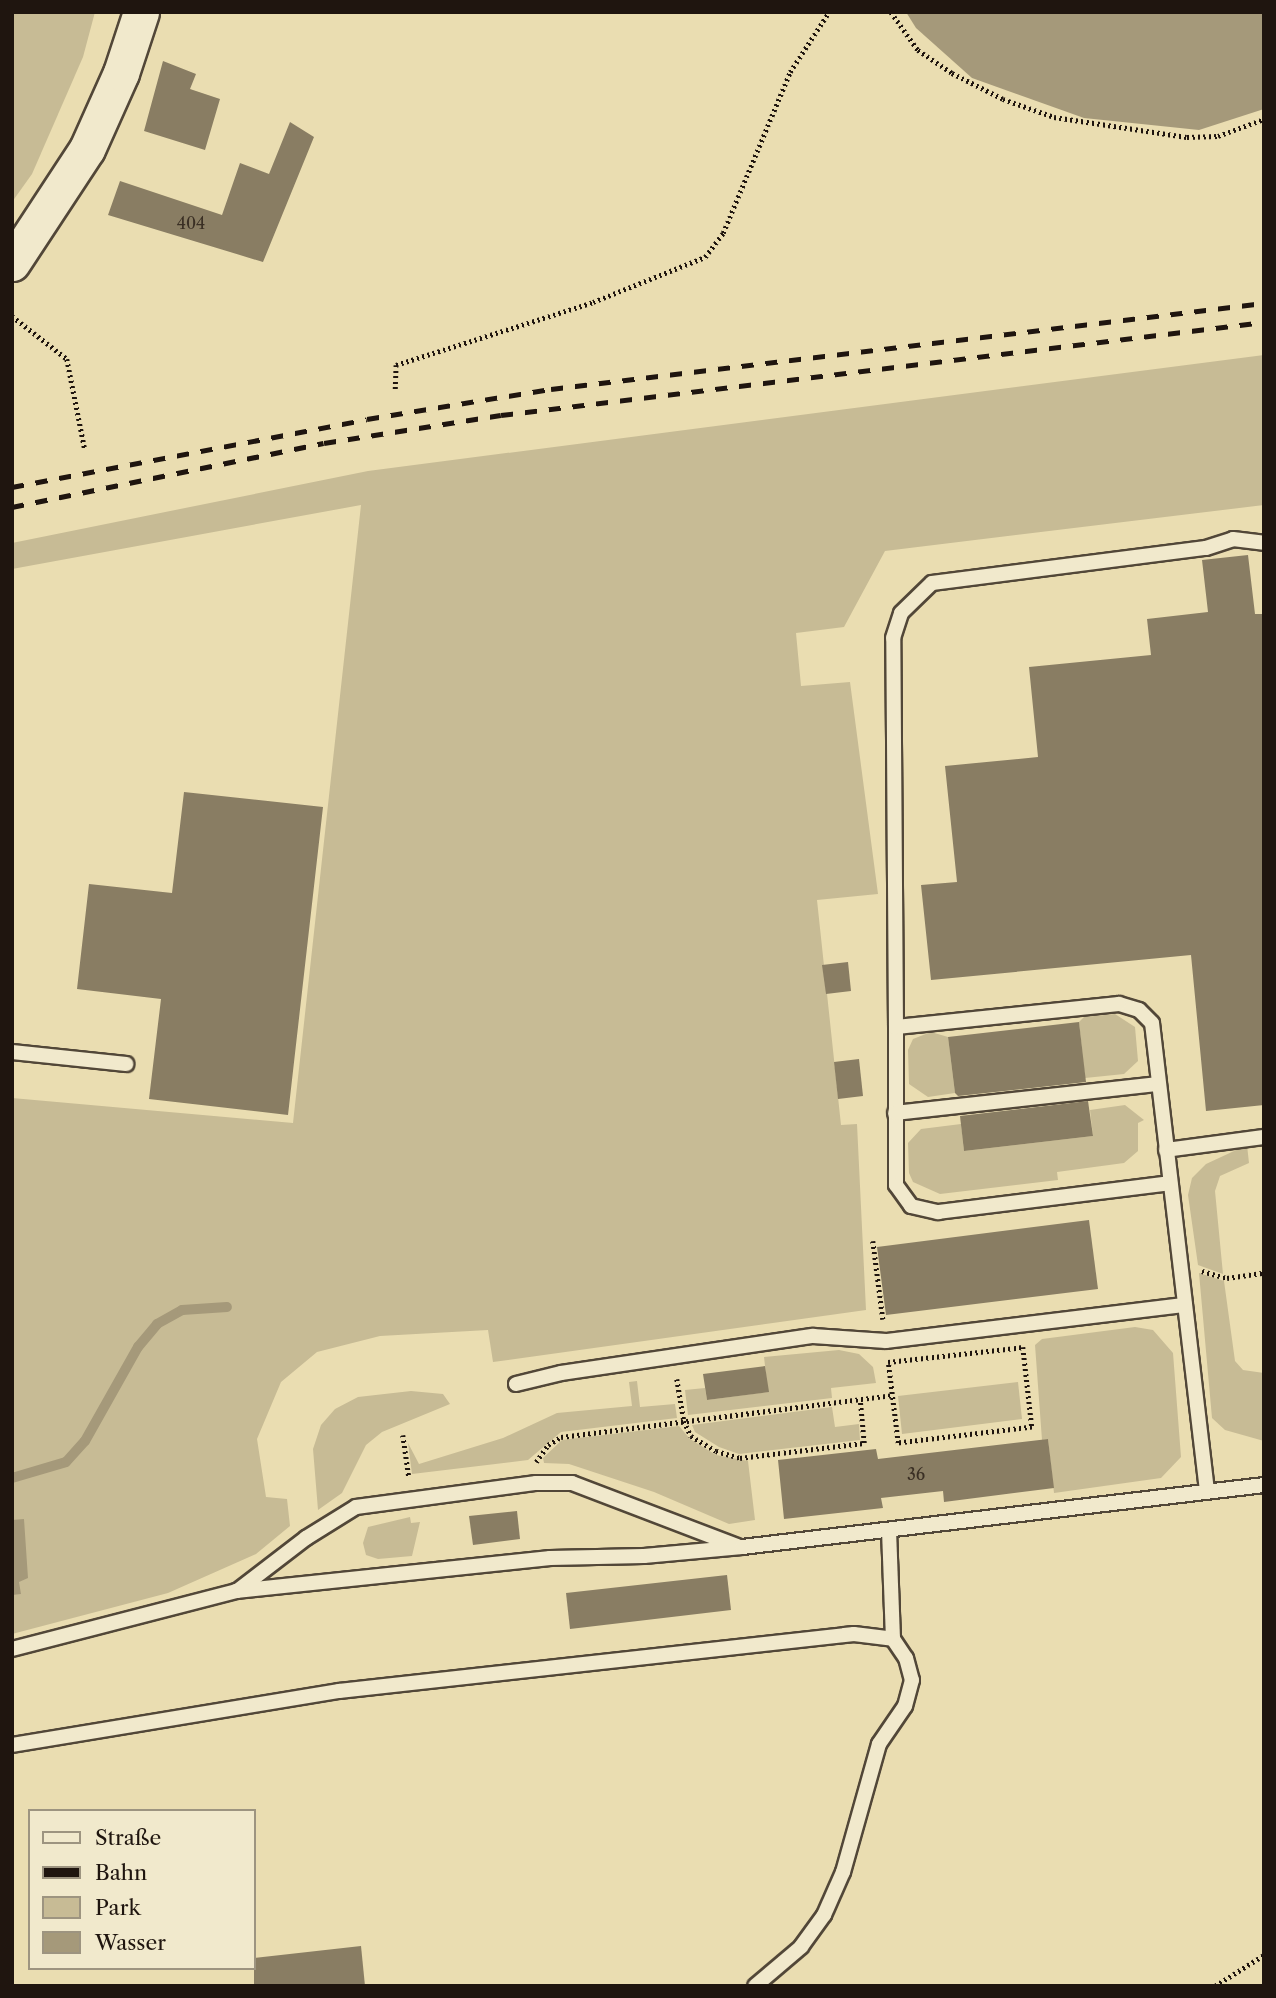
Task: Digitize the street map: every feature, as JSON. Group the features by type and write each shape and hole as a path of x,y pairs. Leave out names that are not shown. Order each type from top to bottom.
{"street":[{"path":"12,264 87,149 121,73 141,12"}],"lane":[{"path":"1170,1183 938,1212 911,1206 896,1185 893,638 901,613 932,583 960,577 1206,548 1233,539 1264,543"},
{"path":"896,1027 1119,1004 1139,1010 1152,1023 1207,1491"},
{"path":"12,1052 126,1064"},
{"path":"895,1113 1158,1084"},
{"path":"1166,1150 1264,1138"},
{"path":"516,1384 813,1336 886,1341 1185,1305"},
{"path":"236,1591 306,1538 356,1507 536,1483 572,1483 742,1547"},
{"path":"12,1649 236,1591 550,1558 645,1556 742,1547 1264,1485"},
{"path":"755,1986 801,1947 824,1915 843,1872 879,1744 905,1706 912,1679 906,1658 893,1639 889,1530"},
{"path":"12,1745 339,1691 854,1634 893,1639"}],"path":[{"path":"395,389 396,365 593,302 705,257 723,233 790,72 829,12"},
{"path":"891,12 918,50 952,73 1003,99 1054,117 1187,137 1218,136 1264,119"},
{"path":"12,317 67,359 85,450"},
{"path":"873,1241 883,1321"},
{"path":"1198,1269 1227,1278 1264,1273"},
{"path":"1023,1347 1032,1427 898,1443 892,1395 888,1362 1023,1347"},
{"path":"674,1357 684,1421 691,1436 716,1451 740,1458 864,1443 860,1400"},
{"path":"536,1462 548,1445 561,1437 892,1395"},
{"path":"403,1435 409,1478"},
{"path":"1215,1986 1264,1955"}],"green space":[{"path":"12,12 95,12 83,57 32,174 12,202"},
{"path":"1264,355 1264,505 885,551 844,627 796,633 801,686 850,682 878,894 817,900 841,1125 857,1124 866,1310 493,1362 488,1330 380,1336 317,1352 281,1382 257,1439 266,1497 287,1499 290,1526 256,1554 168,1593 12,1634 12,1098 293,1123 361,505 12,569 12,543 368,471"},
{"path":"1115,1014 1135,1027 1138,1061 1124,1074 1085,1078 1079,1022 1084,1017"},
{"path":"931,1032 948,1037 955,1093 928,1097 909,1084 908,1050 913,1039"},
{"path":"1125,1105 1144,1120 1138,1123 1138,1151 1124,1163 1057,1172 1058,1180 940,1194 913,1182 909,1173 908,1143 921,1129 961,1124 964,1151 1093,1136 1090,1110"},
{"path":"1247,1145 1249,1163 1220,1176 1215,1191 1223,1274 1198,1265 1188,1195 1192,1178 1206,1164"},
{"path":"1199,1273 1224,1281 1235,1361 1243,1370 1264,1373 1264,1441 1225,1430 1212,1418"},
{"path":"1135,1327 1153,1330 1173,1353 1181,1457 1161,1478 1054,1493 1048,1439 1042,1440 1035,1345 1042,1339"},
{"path":"839,1350 859,1354 873,1367 876,1383 831,1388 832,1398 688,1415 685,1390 705,1388 707,1400 768,1392 764,1357"},
{"path":"637,1381 640,1407 675,1404 677,1418 561,1432 528,1460 412,1474 408,1443 419,1464 503,1438 557,1413 632,1406 629,1382"},
{"path":"1018,1382 1022,1419 902,1434 898,1396"},
{"path":"411,1391 443,1394 450,1404 382,1432 366,1445 342,1493 318,1510 313,1449 321,1425 335,1409 358,1397"},
{"path":"832,1407 835,1427 859,1424 860,1440 739,1454 719,1447 695,1432 692,1425"},
{"path":"679,1426 690,1439 716,1455 748,1461 755,1520 729,1524 654,1492 569,1464 544,1463 543,1458 562,1440"},
{"path":"410,1517 411,1523 420,1522 412,1556 378,1559 366,1555 363,1543 368,1527"}],"water":[{"path":"906,12 1264,12 1264,109 1199,130 1084,118 972,78 916,28"},
{"path":"24,1519 28,1578 19,1582 21,1594 12,1595 12,1520"}],"building":[{"path":"163,61 196,74 190,89 220,99 205,150 144,131"},
{"path":"290,122 314,137 263,262 108,215 120,181 222,215 240,163 269,174"},
{"path":"1248,555 1255,614 1264,614 1264,1105 1206,1111 1191,955 931,980 921,885 957,882 945,766 1038,757 1029,667 1151,655 1147,619 1208,612 1202,560"},
{"path":"184,792 323,807 288,1115 149,1099 161,999 77,989 89,884 172,893"},
{"path":"848,962 851,991 826,994 822,965"},
{"path":"1079,1022 1086,1082 958,1096 955,1093 948,1037"},
{"path":"859,1059 863,1096 838,1099 834,1062"},
{"path":"1088,1101 1093,1136 964,1151 960,1116"},
{"path":"1089,1220 1098,1289 886,1315 877,1247"},
{"path":"765,1366 769,1392 707,1400 703,1374"},
{"path":"1048,1439 1054,1488 944,1502 943,1491 881,1498 883,1508 784,1519 778,1460 876,1449 878,1459"},
{"path":"517,1511 520,1539 473,1545 469,1516"},
{"path":"727,1575 731,1610 570,1629 566,1593"},
{"path":"361,1946 365,1986 254,1986 256,1958"}],"waterway":[{"path":"12,1478 66,1462 85,1441 138,1347 157,1324 182,1310 227,1307"}],"railway":[{"path":"12,487 367,419 551,389 1264,303"},
{"path":"12,507 324,443 501,415 1264,322"}]}
